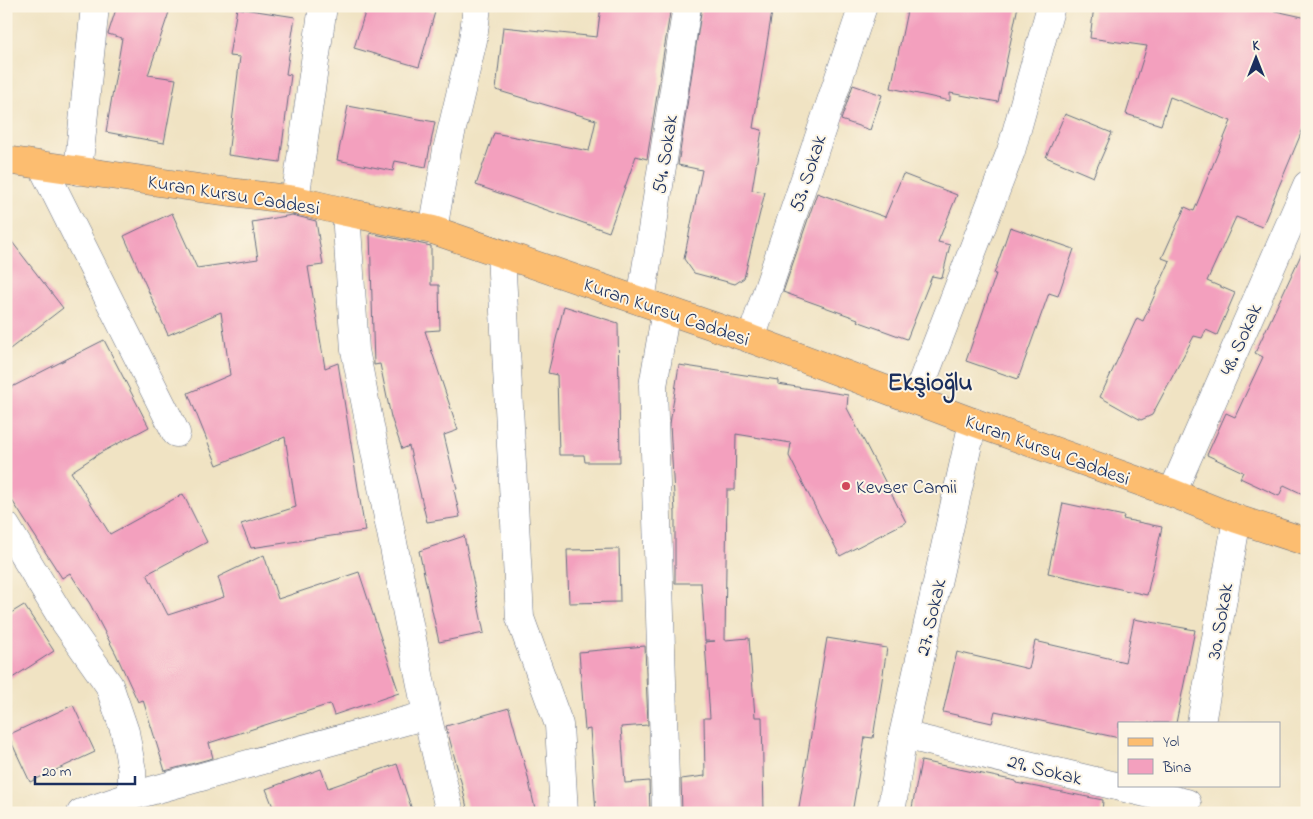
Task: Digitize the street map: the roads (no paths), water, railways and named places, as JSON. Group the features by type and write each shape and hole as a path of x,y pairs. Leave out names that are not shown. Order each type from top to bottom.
{"main road":[{"name":"Kuran Kursu Caddesi","path":"6,160 295,200 433,230 751,339 973,422 1172,493 1237,519 1307,542"}],"street":[{"path":"78,171 94,24 94,6"},
{"path":"295,200 323,6"},
{"path":"433,230 447,150 473,40 477,6"},
{"name":"54. Sokak","path":"641,301 687,6"},
{"name":"53. Sokak","path":"751,339 863,6"},
{"path":"915,400 1011,151 1051,6"},
{"path":"42,166 176,433"},
{"name":"48. Sokak","path":"1172,493 1307,185"},
{"path":"346,212 355,350 427,715 450,813"},
{"path":"501,254 520,618 558,725 564,813"},
{"path":"666,310 653,386 666,813"},
{"name":"27. Sokak","path":"891,813 903,735 973,422"},
{"name":"30. Sokak","path":"1201,722 1237,519"},
{"path":"6,526 62,618 109,685 124,732 132,771 132,796"},
{"path":"80,813 132,796 427,715"},
{"name":"29. Sokak","path":"903,735 1118,784"},
{"name":"29. Sokak","path":"1126,786 1187,800"}],"place":[{"name":"Kevser Camii","path":"846,486"}],"district":[{"name":"Ekşioğlu","path":"930,381"}]}
